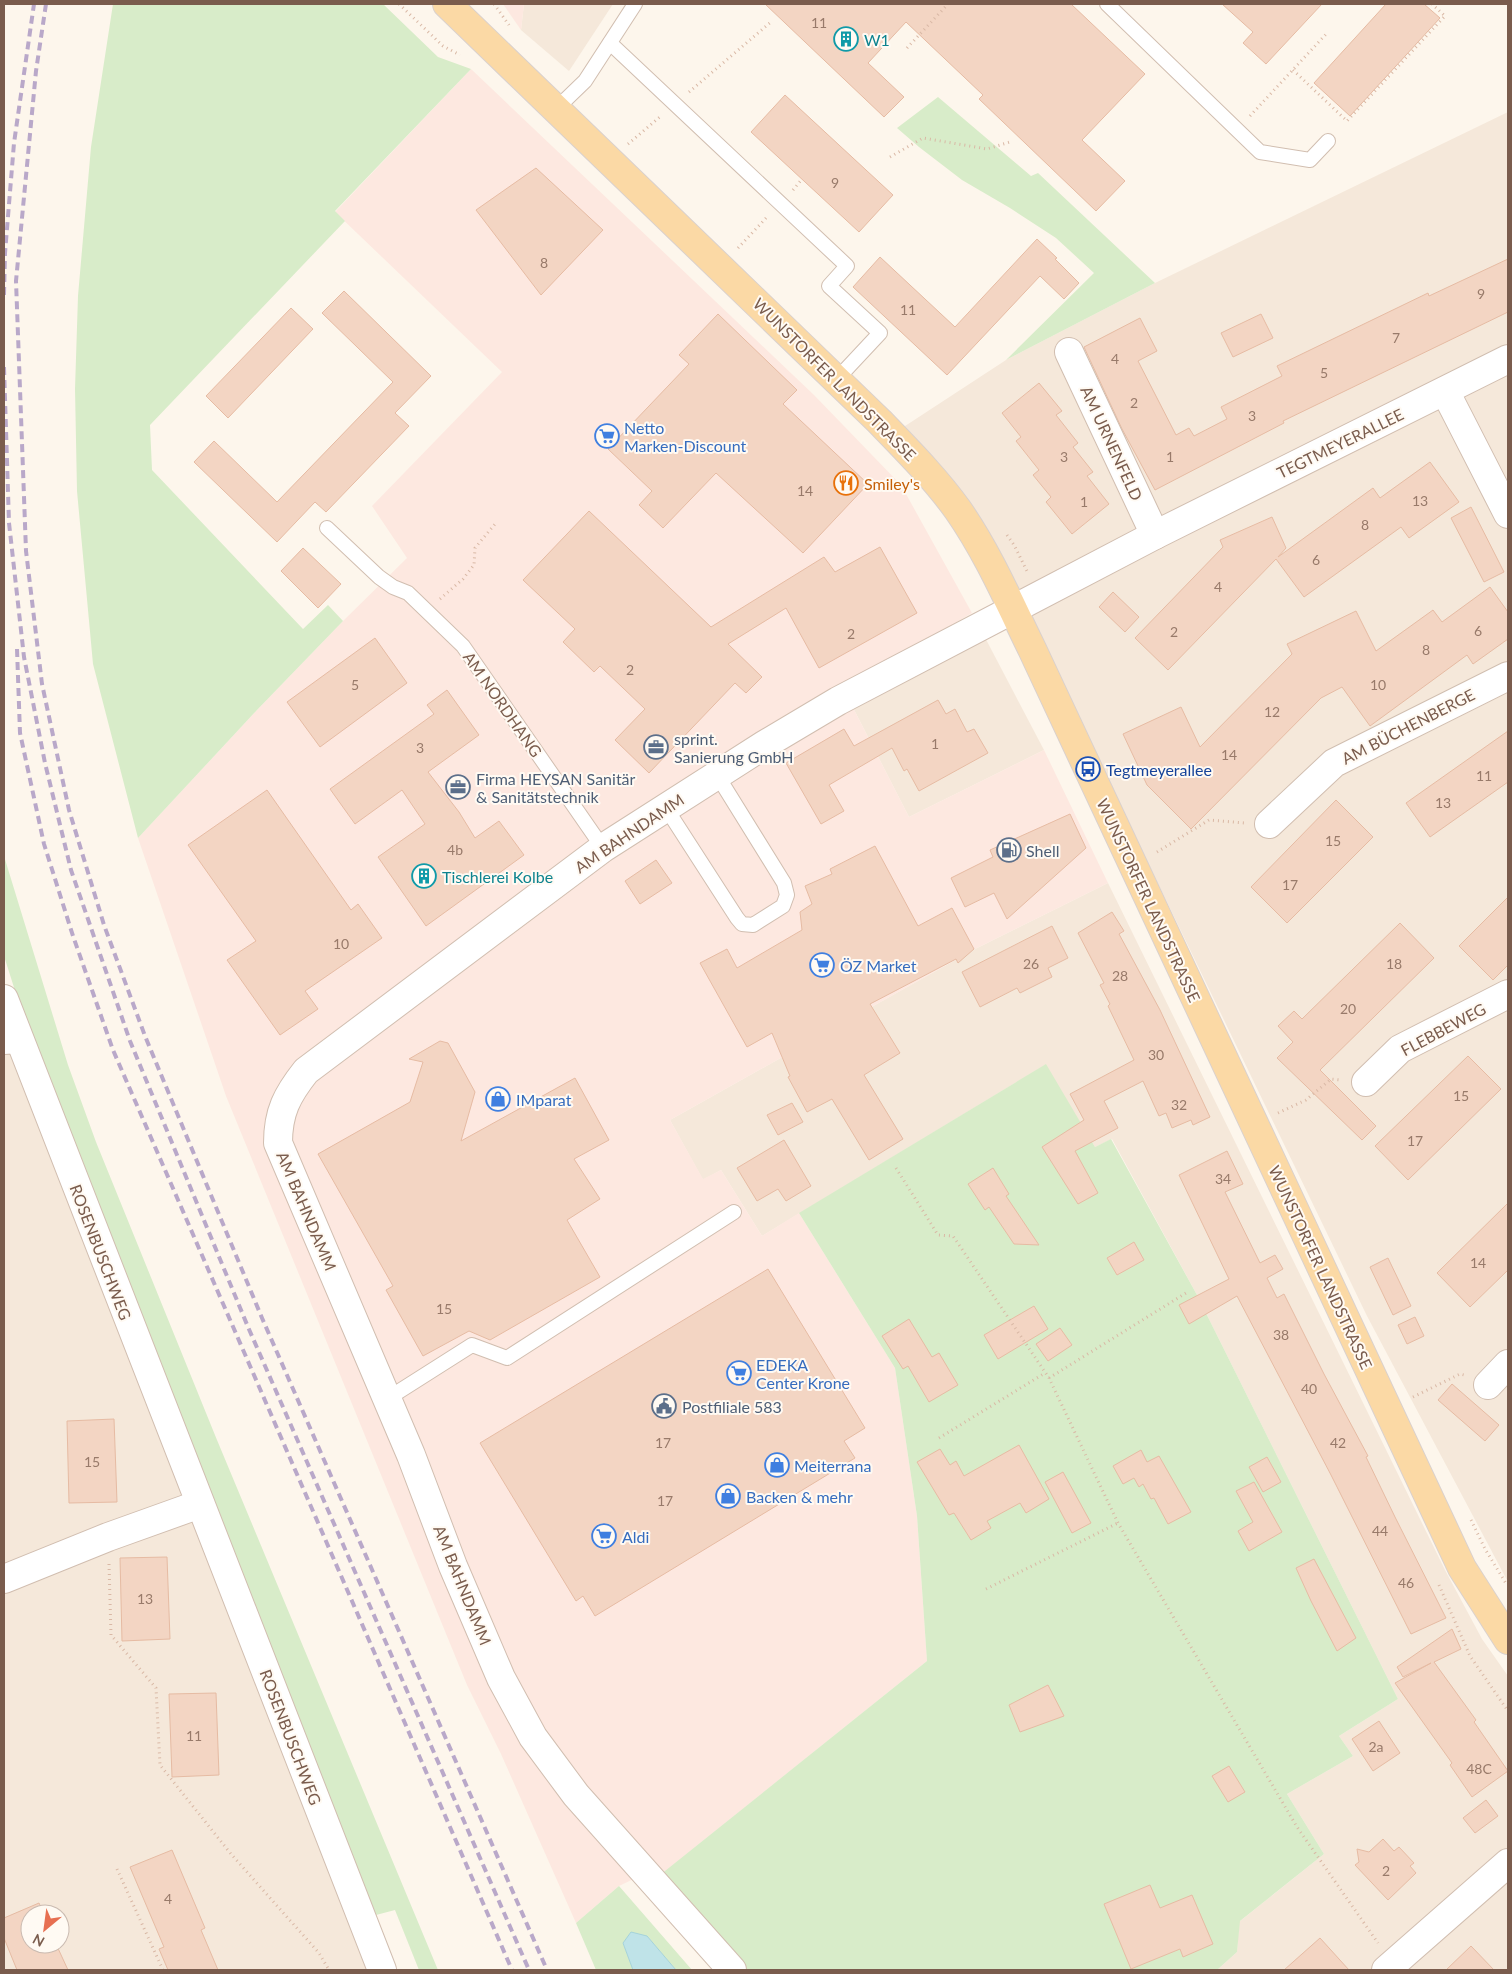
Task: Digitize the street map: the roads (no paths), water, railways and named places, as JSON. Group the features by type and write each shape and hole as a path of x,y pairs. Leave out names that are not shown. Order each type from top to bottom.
{"main road":[{"name":"WUNSTORFER LANDSTRASSE","path":"447,4 837,379 927,470 958,510 982,550 1013,610 1462,1568 1508,1640"}],"street":[{"name":"AM URNENFELD","path":"1069,352 1155,535"},
{"name":"TEGTMEYERALLEE","path":"1013,610 1155,535 1508,359"},
{"path":"1445,391 1508,514"},
{"name":"AM BAHNDAMM","path":"732,1970 576,1795 533,1737 501,1678 454,1566 412,1456 278,1143 278,1128 286,1100 306,1071 603,848 764,744 838,702 1013,610"},
{"name":"AM BÜCHENBERGE","path":"1269,824 1334,763 1508,676"},
{"name":"FLEBBEWEG","path":"1366,1082 1400,1049 1508,994"},
{"name":"ROSENBUSCHWEG","path":"4,999 13,1047 200,1504 382,1970"},
{"path":"1488,1386 1508,1364"},
{"path":"4,1579 108,1537 200,1504"},
{"path":"1390,1967 1507,1868"}],"lane":[{"path":"556,109 585,81 635,4"},
{"path":"1107,4 1260,152 1310,160 1328,141"},
{"path":"610,43 847,266 829,286 880,334 837,379"},
{"name":"AM NORDHANG","path":"327,528 379,577 393,587 408,593 463,646 603,848"},
{"path":"666,808 736,918 742,924 753,925 783,906 787,895 784,883 717,775"},
{"path":"388,1399 472,1345 507,1358 734,1212"}],"water":[{"path":"631,1932 647,1936 676,1970 633,1970 623,1943"}],"railway":[{"path":"4,295 5,253 14,143 34,4"},
{"path":"46,4 36,71 16,281 26,551 42,684 69,810 104,925 145,1036 262,1318 547,1970"},
{"path":"4,367 9,523 24,657 45,763 71,870 130,1041 248,1327 529,1970"},
{"path":"17,649 20,733 44,844 73,936 113,1050 512,1970"}],"place":[{"name":"W1","path":"846,39"},
{"name":"Netto Marken-Discount","path":"607,436"},
{"name":"Smiley's","path":"846,483"},
{"name":"sprint. Sanierung GmbH","path":"656,747"},
{"name":"Tegtmeyerallee","path":"1088,769"},
{"name":"Firma HEYSAN Sanitär & Sanitätstechnik","path":"458,787"},
{"name":"Shell","path":"1009,850"},
{"name":"Tischlerei Kolbe","path":"424,876"},
{"name":"ÖZ Market","path":"822,965"},
{"name":"IMparat","path":"498,1099"},
{"name":"EDEKA Center Krone","path":"739,1373"},
{"name":"Postfiliale 583","path":"664,1406"},
{"name":"Meiterrana","path":"777,1465"},
{"name":"Backen & mehr","path":"728,1496"},
{"name":"Aldi","path":"604,1536"}]}
